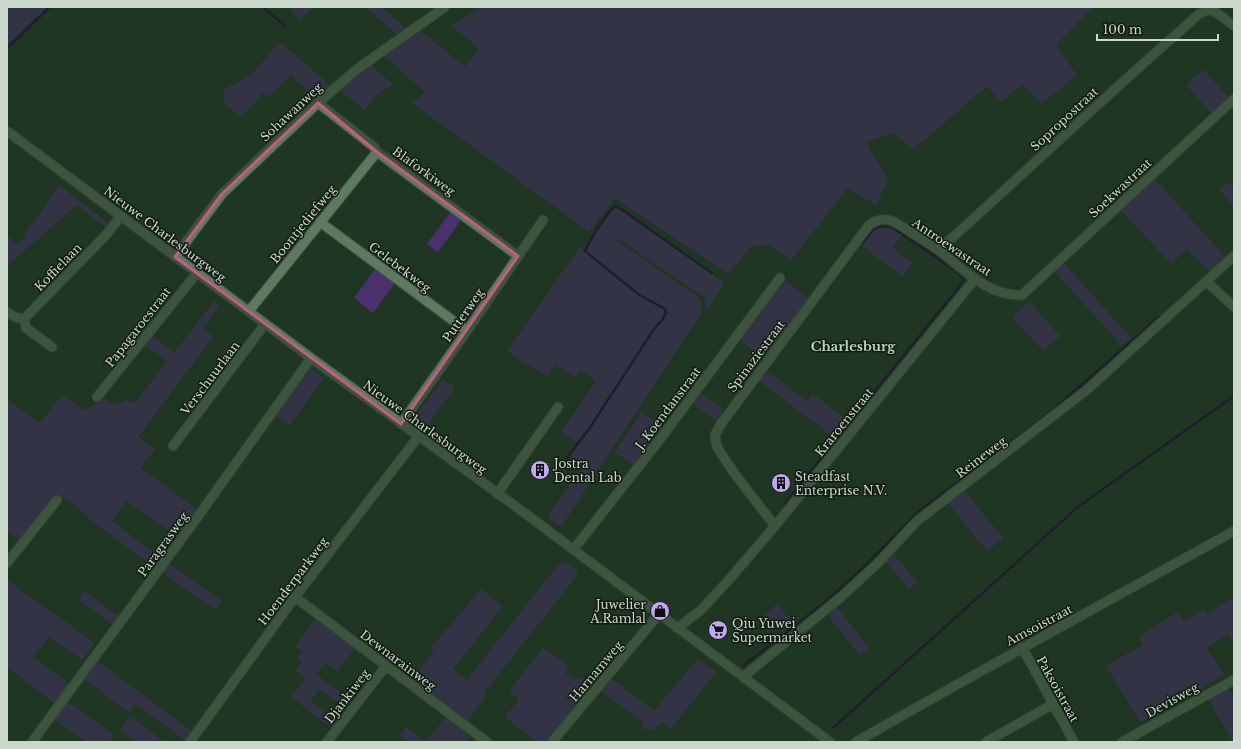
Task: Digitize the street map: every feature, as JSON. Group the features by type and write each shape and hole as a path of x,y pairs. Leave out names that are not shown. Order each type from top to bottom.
{"street":[{"name":"Sohawanweg","path":"175,257 222,194 318,103 357,69 445,7"},
{"name":"Sopropostraat","path":"939,250 1199,14 1209,9 1234,26"},
{"name":"Soekwastraat","path":"1022,294 1234,98"},
{"name":"Blaforkiweg","path":"318,103 374,147 377,152 518,256"},
{"name":"Nieuwe Charlesburgweg","path":"7,131 311,358 574,550 830,742"},
{"name":"Boontjediefweg","path":"249,311 377,152"},
{"name":"Koffielaan","path":"24,319 106,235 121,216"},
{"name":"Spinaziestraat","path":"775,526 734,473 717,447 715,440 717,430 862,233 874,221 884,219 893,221"},
{"name":"Putterweg","path":"401,424 543,220"},
{"name":"Antroewastraat","path":"893,221 939,250 975,279 1003,293 1012,295 1022,294"},
{"name":"Gelebekweg","path":"320,222 467,331"},
{"name":"Reineweg","path":"743,677 841,596 877,564 917,521 1088,389 1234,256"},
{"name":"Papagaroestraat","path":"97,397 197,272"},
{"name":"J. Koendanstraat","path":"574,550 658,442 780,278"},
{"name":"Kraroenstraat","path":"677,628 700,611 775,526 975,279"},
{"path":"1206,281 1234,307"},
{"path":"7,312 15,317 24,319 26,328 52,347"},
{"name":"Verschuurlaan","path":"173,446 265,324"},
{"name":"Paragrasweg","path":"32,742 311,358"},
{"path":"497,494 558,407"},
{"name":"Hoenderparkweg","path":"190,742 295,597 418,437"},
{"path":"7,563 57,500"},
{"name":"Amsoistraat","path":"856,742 1234,531"},
{"name":"Dewnarainweg","path":"295,597 487,742"},
{"name":"Harnamweg","path":"552,742 659,614"},
{"name":"Paksoistraat","path":"1022,648 1074,742"},
{"name":"Djankiweg","path":"327,742 386,666"},
{"name":"Devisweg","path":"1122,742 1234,680"},
{"path":"986,742 1053,704"},
{"path":"470,742 476,734"}],"highlighted area":[{"path":"318,103 377,152 518,256 401,424 175,257 222,194"}],"shaded area":[{"path":"7,7 47,7 7,46"},
{"path":"313,7 300,20 289,8"},
{"path":"366,7 382,7 407,30 398,36"},
{"path":"482,7 1093,7 1056,45 1077,75 1041,104 1023,84 1001,102 987,86 914,149 893,133 866,142 888,180 876,205 848,188 791,260 769,245 752,246 728,274 615,198 589,232 411,102 425,93 384,55 419,29 465,67 479,48 451,26"},
{"path":"280,42 331,86 316,99 291,75 269,97 263,93 241,118 225,104 223,90 251,75"},
{"path":"370,64 393,85 378,94 364,110 338,89"},
{"path":"1203,69 1229,98 1212,114 1186,85"},
{"path":"1154,178 1226,258 1210,273 1187,249 1171,264 1120,209"},
{"path":"1228,182 1234,190 1234,208 1219,189"},
{"path":"59,185 110,224 107,228 77,205 7,266 7,236 17,244 25,238 26,232"},
{"path":"615,208 618,208 724,283 706,312 706,303 703,296 617,238 616,240 698,297 702,305 701,314 561,527 547,517 583,467 568,456 578,443 561,432 596,381 580,370 575,378 556,365 548,376 527,365 507,351 580,247 585,251"},
{"path":"452,210 463,217 438,252 427,244"},
{"path":"882,226 893,229 901,235 893,248 912,263 902,276 862,246 873,232"},
{"path":"1063,262 1131,338 1122,346 1054,271"},
{"path":"376,268 396,282 373,313 354,298"},
{"path":"782,278 809,299 764,358 738,338"},
{"path":"214,301 219,306 203,328 213,337 138,437 155,449 140,468 199,510 179,538 127,501 112,521 162,559 155,568 88,518 89,517 70,502 58,496 21,542 7,532 7,399 40,423 63,394 85,411 104,398 114,405 127,400 134,404 167,362 144,344 151,335 174,353"},
{"path":"1029,301 1060,336 1043,351 1012,317"},
{"path":"309,367 324,378 290,425 274,415"},
{"path":"764,369 807,401 813,394 848,421 835,438 757,379"},
{"path":"443,379 455,387 427,426 415,417"},
{"path":"699,391 724,410 716,421 691,402"},
{"path":"642,412 664,429 636,467 615,452"},
{"path":"964,490 1003,538 987,551 947,502"},
{"path":"892,552 917,582 909,589 884,560"},
{"path":"562,560 579,573 484,693 487,695 467,721 411,680 434,651 431,648 481,589 503,606 453,669 467,680"},
{"path":"168,563 222,601 215,610 162,572"},
{"path":"7,580 95,643 82,660 50,637 33,656 71,685 57,705 7,667"},
{"path":"84,590 119,617 113,625 78,599"},
{"path":"1234,597 1234,643 1228,634 1207,648 1224,675 1140,722 1106,666 1143,645 1138,637 1178,612 1183,621 1204,610 1207,614"},
{"path":"778,603 792,624 783,632 762,617"},
{"path":"835,605 870,649 860,656 826,613"},
{"path":"317,617 356,647 337,671 325,662 316,674 353,702 347,710 320,689 310,701 338,722 333,729 291,697 306,678 295,670 302,662 298,658 303,652 295,646"},
{"path":"543,648 567,665 566,674 574,679 582,677 594,686 548,742 537,742 505,717 519,699 509,691"},
{"path":"698,659 716,672 671,729 662,722 655,730 642,729 644,723 599,690 610,677 654,711"},
{"path":"96,660 193,732 186,741 136,704 129,712 83,678"},
{"path":"1227,686 1234,698 1234,742 1207,697"},
{"path":"66,700 114,735 109,742 86,742 53,718"},
{"path":"446,716 469,734 466,742 426,742"},
{"path":"130,717 164,742 136,742 120,730"},
{"path":"406,727 426,742 410,742 400,735"}],"waterway":[{"path":"7,48 50,7"},
{"path":"263,7 285,26"},
{"path":"566,459 589,429 654,329 663,319 666,312 665,309 638,294 585,251 606,217 614,207 618,207 712,273"},
{"path":"785,503 963,282 963,278 959,273 892,227 882,226 874,228 863,242"},
{"path":"743,666 824,603 863,568 919,511 1047,415 1159,317"},
{"path":"833,728 1079,506 1234,396"}],"place":[{"name":"Jostra Dental Lab","path":"540,470"},
{"name":"Steadfast Enterprise N.V.","path":"781,483"},
{"name":"Juwelier A.Ramlal","path":"660,611"},
{"name":"Qiu Yuwei Supermarket","path":"718,630"}],"district":[{"name":"Charlesburg","path":"853,346"}]}
